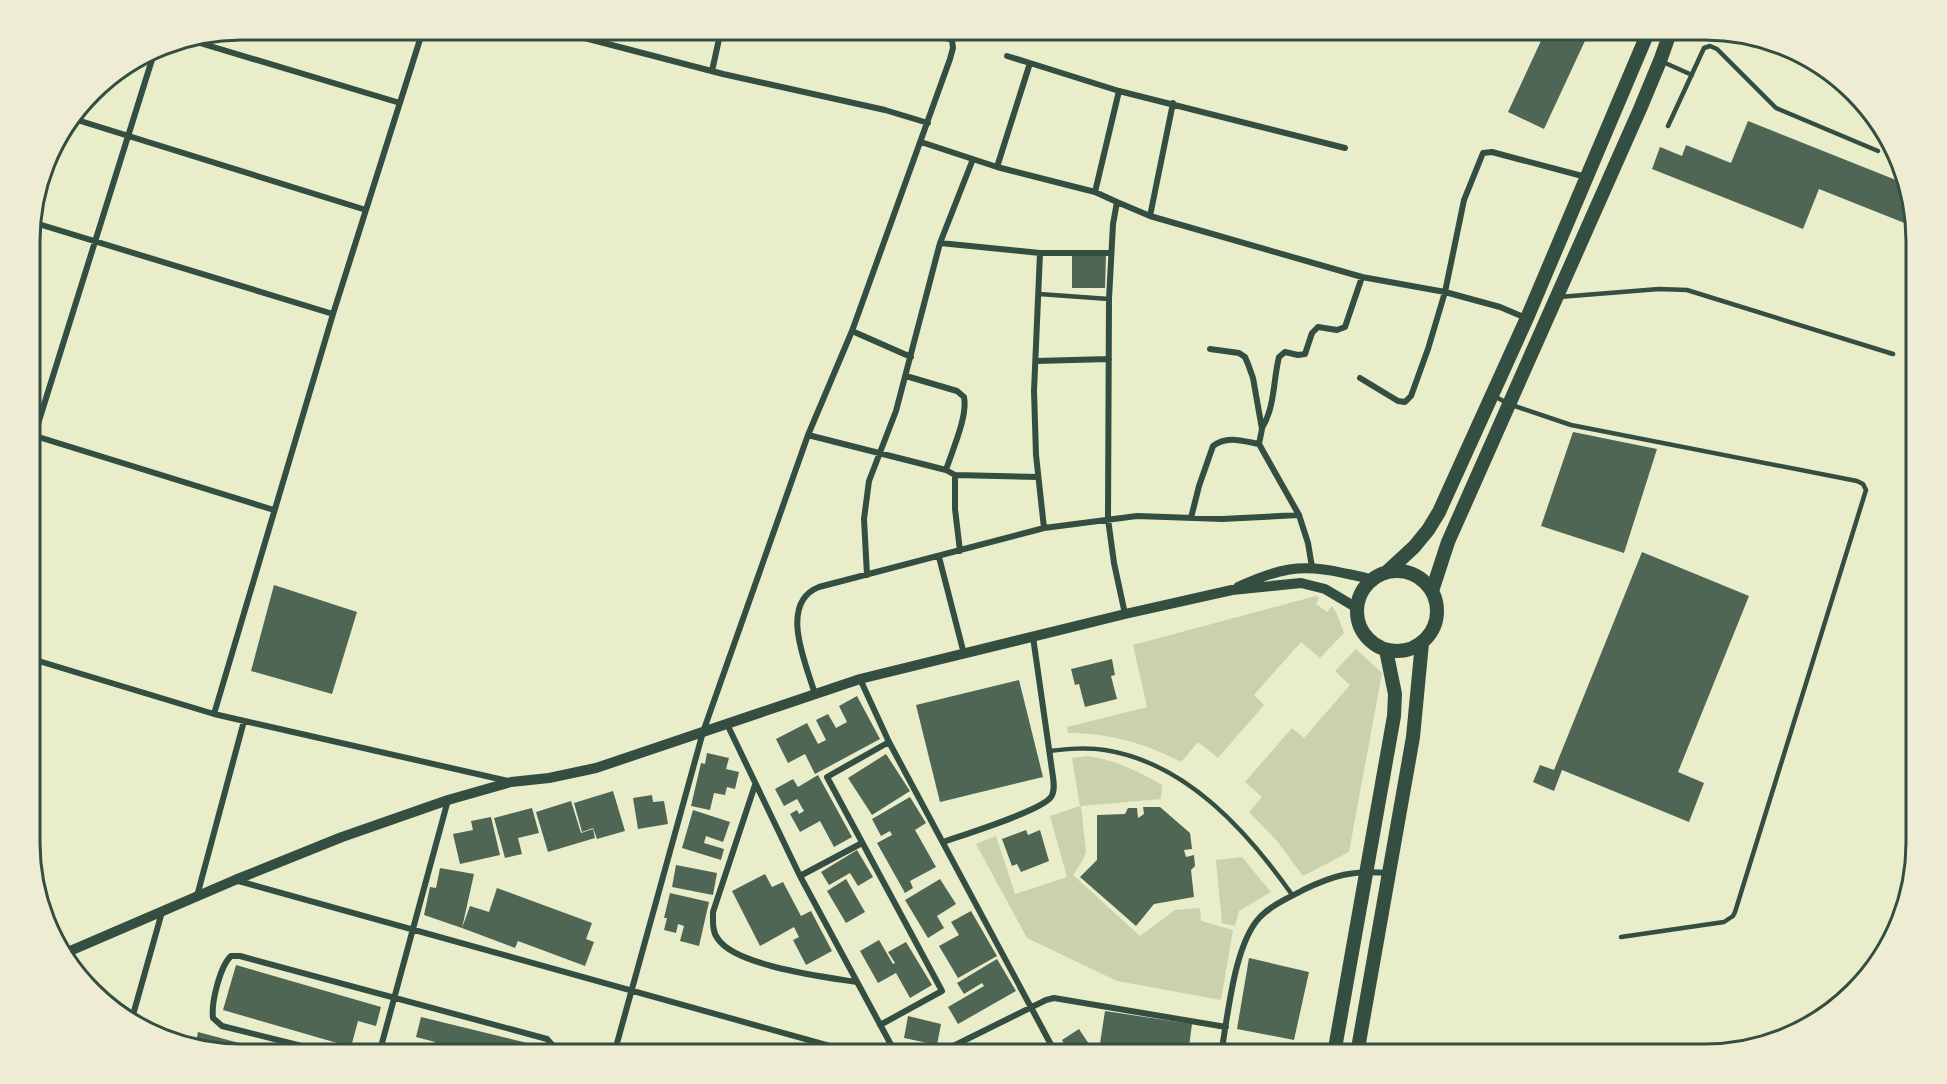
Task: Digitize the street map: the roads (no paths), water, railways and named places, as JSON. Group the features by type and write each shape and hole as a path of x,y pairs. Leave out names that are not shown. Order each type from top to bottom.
{"main road":[{"path":"1388,572 1401,571 1413,574 1424,581 1436,600 1437,619 1434,628 1422,643 1401,651 1386,650 1367,639 1357,619 1357,608 1363,588 1371,580 1388,572 1414,547 1433,521 1527,318 1645,40"},
{"path":"1432,591 1448,542 1667,40"},
{"path":"1359,1043 1413,737 1422,643"},
{"path":"1336,1043 1395,716 1393,683 1386,650"}],"street":[{"path":"214,714 333,314 420,40"},
{"path":"593,40 712,71 885,110 928,123"},
{"path":"712,71 719,40"},
{"path":"617,1044 703,732 808,435 852,330 928,123 950,59 952,40"},
{"path":"203,44 400,103"},
{"path":"1007,56 1119,91 1345,148"},
{"path":"40,413 151,62"},
{"path":"998,167 1030,63"},
{"path":"1095,192 1119,91"},
{"path":"1150,216 1173,104"},
{"path":"81,121 366,210"},
{"path":"921,142 998,167 1095,192 1150,216 1362,277 1445,292 1500,307 1527,318"},
{"path":"1360,378 1398,401 1405,402 1411,396 1445,292 1464,200 1483,153 1492,152 1586,177"},
{"path":"867,575 864,519 869,481 896,411 940,243 973,159"},
{"path":"1117,202 1109,299 1107,519 1125,614"},
{"path":"41,225 333,314"},
{"path":"940,243 1040,253 1111,253"},
{"path":"1040,253 1034,391 1038,477 1044,528"},
{"path":"1311,567 1308,543 1299,515 1259,444 1271,405 1279,357 1285,352 1305,354 1312,333 1318,327 1337,330 1345,327 1362,277"},
{"path":"852,330 911,357"},
{"path":"1210,349 1232,351 1245,357 1253,378 1262,429"},
{"path":"1036,361 1109,359"},
{"path":"906,376 957,391 964,397 965,405 961,423 946,470"},
{"path":"808,435 946,470 956,475 1038,477"},
{"path":"40,437 274,510"},
{"path":"1191,518 1213,446 1224,440 1233,439 1259,444"},
{"path":"956,475 955,509 960,551"},
{"path":"815,694 798,632 797,615 799,605 813,590 1044,528 1137,516 1222,519 1299,515"},
{"path":"939,557 964,654"},
{"path":"1232,590 1261,576 1311,567 1371,580"},
{"path":"72,950 342,837 448,800 510,782 549,778 596,768 860,679 1232,590 1301,583 1325,589 1357,608"},
{"path":"943,842 1027,812 1051,797 1053,785 1033,637"},
{"path":"40,661 214,714 510,782"},
{"path":"860,679 889,742 1050,1043"},
{"path":"197,897 244,721"},
{"path":"728,724 800,876 890,1044"},
{"path":"880,1025 942,991 827,777 889,742"},
{"path":"755,785 713,912 714,928 718,940 728,949 770,966 856,982"},
{"path":"382,1044 448,800"},
{"path":"800,876 862,843"},
{"path":"1223,1043 1240,953 1249,932 1261,916 1293,896 1342,874 1367,871 1389,873"},
{"path":"235,880 411,931 821,1044"},
{"path":"134,1012 162,912"},
{"path":"294,1044 222,1026 213,1018 212,1008 224,962 231,956 240,956 547,1039 551,1044"},
{"path":"958,1044 1054,998 1226,1027"}],"lane":[{"path":"1668,126 1704,48 1710,46 1717,49 1776,108 1878,150"},
{"path":"1660,61 1692,75"},
{"path":"1556,297 1659,288 1687,290 1893,354"},
{"path":"1039,294 1109,299"},
{"path":"1492,395 1509,404 1571,425 1857,481 1863,484 1866,490 1735,912 1724,922 1622,937"},
{"path":"1049,751 1104,750 1135,758 1173,774 1193,788 1235,825 1272,867 1293,896"}]}
